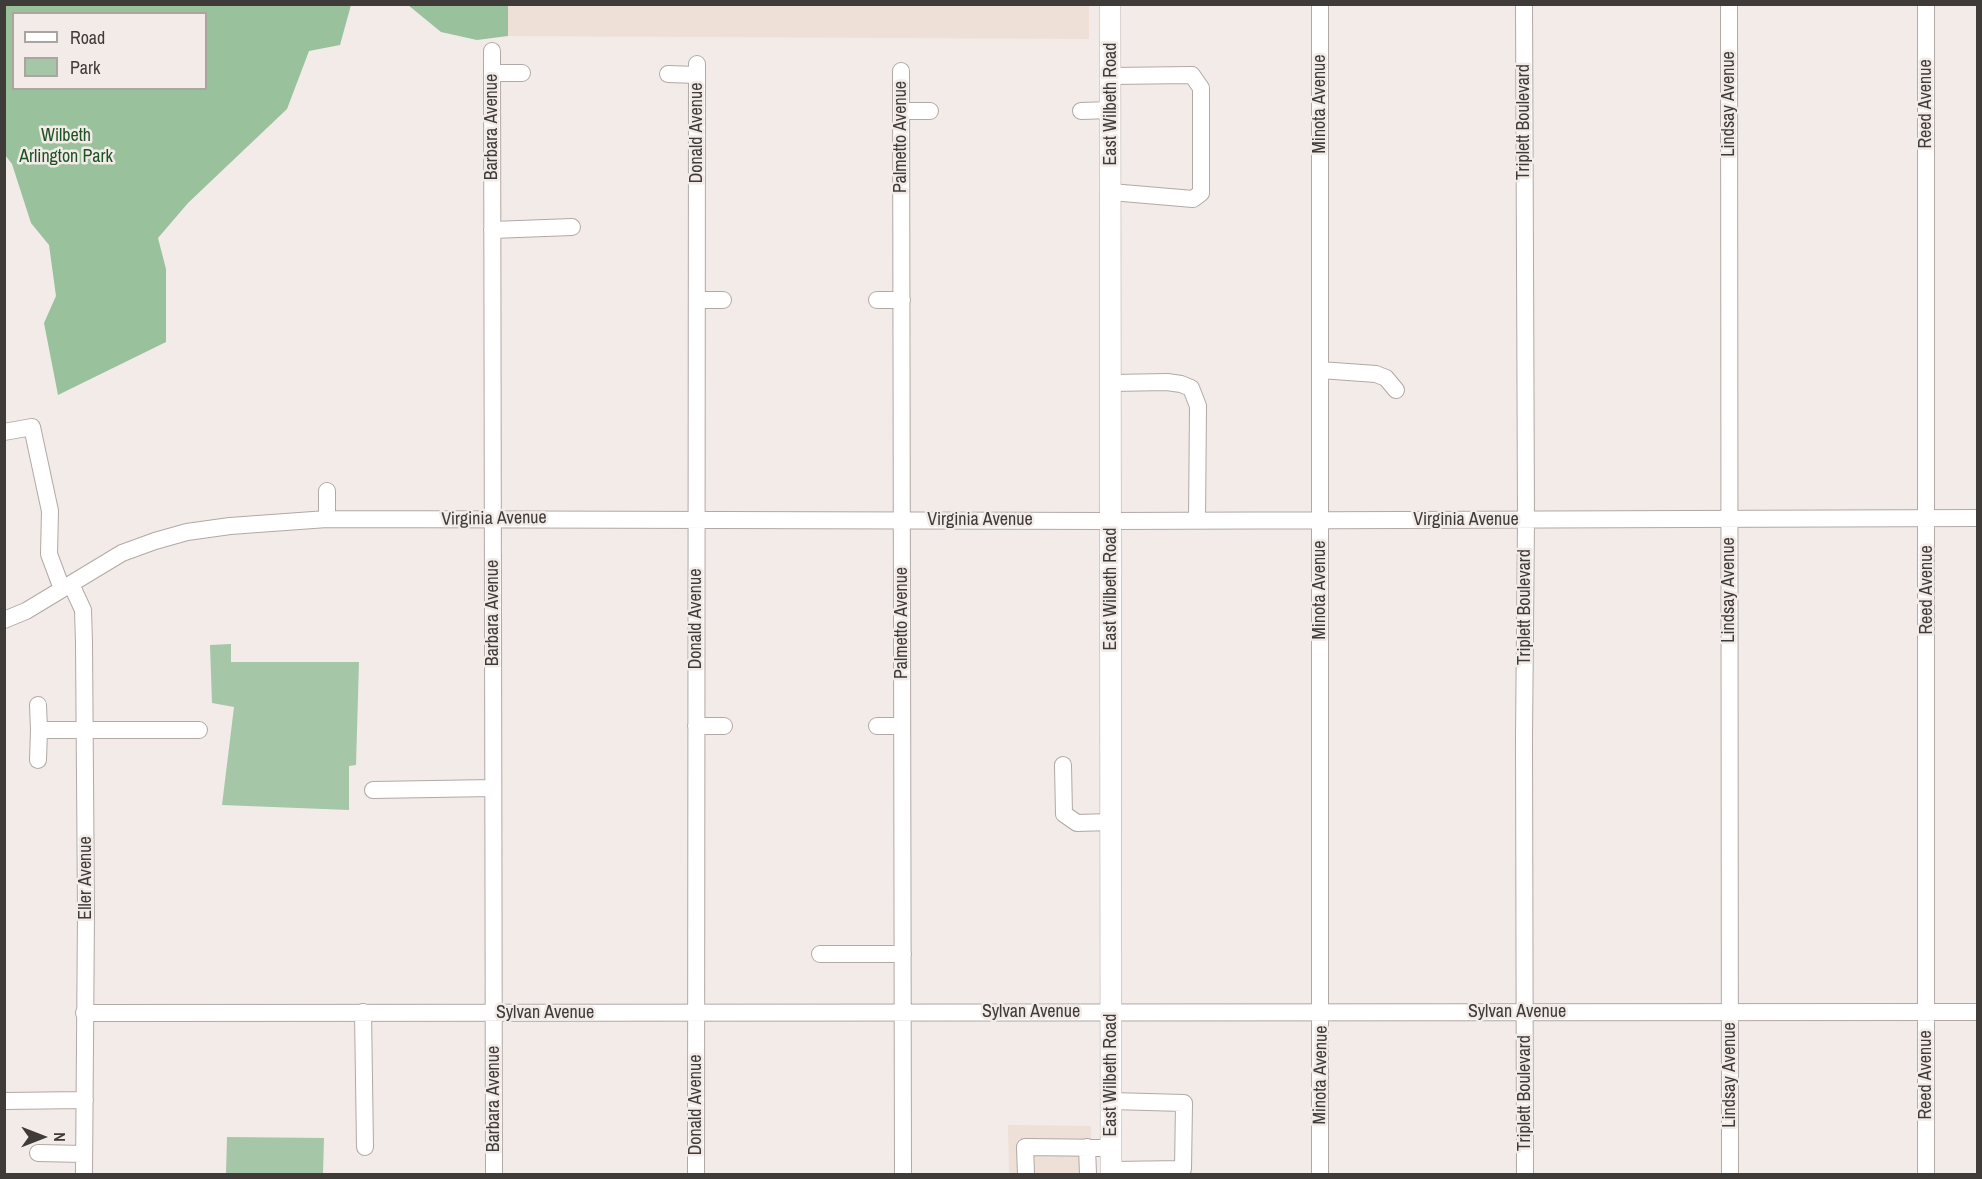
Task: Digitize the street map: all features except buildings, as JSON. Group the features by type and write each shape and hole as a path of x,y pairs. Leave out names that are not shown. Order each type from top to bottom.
{"main road":[{"name":"East Wilbeth Road","path":"1110,4 1111,1172"}],"street":[{"name":"Minota Avenue","path":"1320,4 1320,1174"},
{"name":"Triplett Boulevard","path":"1524,4 1525,1174"},
{"name":"Lindsay Avenue","path":"1729,4 1730,1174"},
{"name":"Reed Avenue","path":"1926,4 1926,1174"},
{"name":"Barbara Avenue","path":"492,51 494,1174"},
{"name":"Donald Avenue","path":"668,74 697,69 696,1174"},
{"name":"Palmetto Avenue","path":"901,71 903,1174"},
{"path":"492,73 522,73"},
{"path":"1111,76 1192,75 1201,88 1201,193 1193,199 1111,192"},
{"path":"1081,111 1111,110"},
{"path":"901,111 930,111"},
{"path":"492,230 572,227"},
{"path":"697,300 723,300"},
{"path":"877,300 902,300"},
{"path":"1320,370 1376,374 1386,378 1396,390"},
{"path":"1111,383 1167,382 1191,388 1198,406 1197,520"},
{"name":"Eller Avenue","path":"4,432 32,427 50,511 49,554 66,587 83,610 84,1174"},
{"path":"327,491 327,519"},
{"name":"Virginia Avenue","path":"4,620 26,611 122,553 155,541 187,531 327,519 1111,521 1977,518"},
{"path":"38,705 38,760"},
{"path":"696,726 724,726"},
{"path":"877,726 902,726"},
{"path":"39,730 199,730"},
{"path":"1063,765 1064,814 1077,823 1111,822"},
{"path":"373,790 493,788"},
{"path":"820,954 903,954"},
{"path":"363,1012 365,1148"},
{"name":"Sylvan Avenue","path":"84,1013 1977,1012"},
{"path":"4,1101 85,1100"},
{"path":"1111,1172 1183,1169 1184,1114 1184,1103 1112,1101"},
{"path":"1026,1174 1026,1147 1112,1148"},
{"path":"1088,1148 1088,1174"},
{"path":"38,1153 84,1154"}],"shaded area":[{"path":"508,5 1089,5 1089,39 508,36"},
{"path":"1008,1125 1091,1126 1092,1174 1009,1174"}],"green space":[{"name":"Wilbeth Arlington Park","path":"5,4 351,5 340,45 309,51 287,109 188,203 158,238 166,269 166,342 58,395 44,323 56,296 49,245 31,223 12,164 5,155"},
{"path":"408,5 508,5 508,36 477,40 441,32"},
{"path":"231,644 231,662 359,662 356,765 349,766 349,810 222,805 234,707 212,703 210,645"},
{"path":"227,1137 324,1138 323,1174 226,1174"}]}
